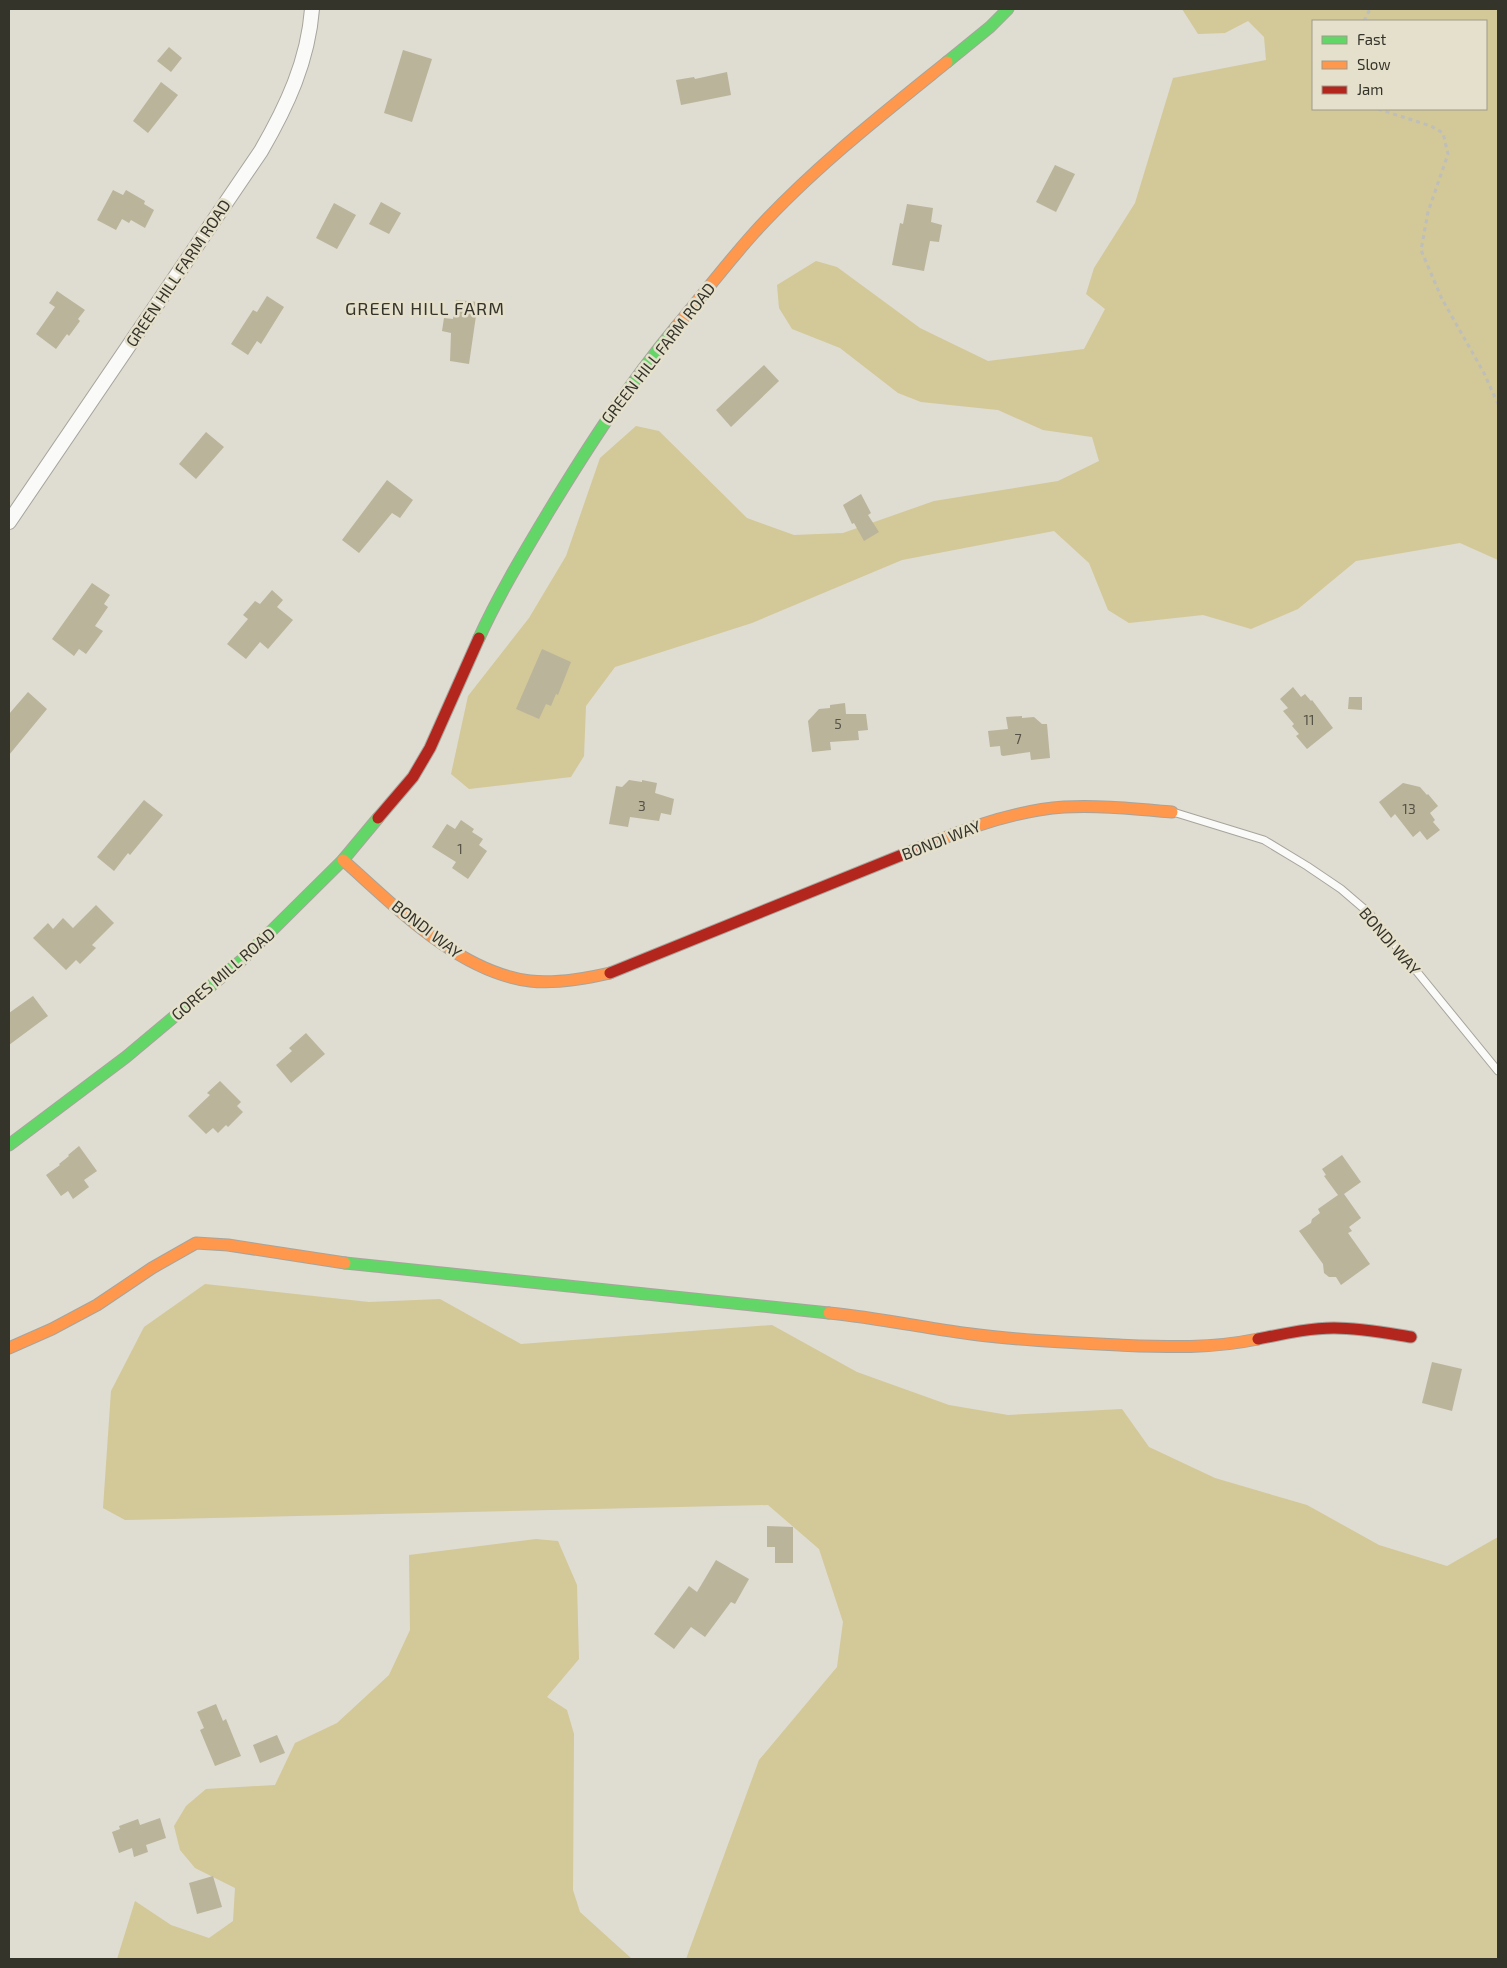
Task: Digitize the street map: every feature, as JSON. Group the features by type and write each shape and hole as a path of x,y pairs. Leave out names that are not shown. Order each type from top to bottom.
{"street":[{"name":"GREEN HILL FARM ROAD","path":"9,522 261,151 287,104 296,80 309,37 312,9"},
{"name":"GREEN HILL FARM ROAD","path":"413,777 430,748 485,625 509,578 616,403 660,346 754,233 807,181 874,121 983,33 1008,9"},
{"name":"GORES MILL ROAD","path":"9,1145 126,1057 256,947 343,860 413,777"},
{"name":"BONDI WAY","path":"343,860 430,935 468,960 501,974 527,981 554,982 582,980 616,972 967,828 1000,819 1064,807 1104,806 1172,812"},
{"path":"9,1348 52,1329 97,1305 152,1268 196,1243 228,1245 367,1266 866,1317 978,1335 1039,1341 1186,1348 1234,1344 1282,1334 1334,1328 1411,1337"}],"lane":[{"name":"BONDI WAY","path":"1172,812 1264,840 1341,889 1369,913 1498,1071"}],"path":[{"path":"1381,110 1431,126 1443,133 1448,154 1428,212 1421,250 1442,299 1484,373 1498,404"}],"shaded area":[{"path":"1182,9 1498,9 1498,560 1460,543 1356,561 1298,609 1251,629 1203,615 1129,623 1108,610 1089,563 1054,531 902,560 752,623 615,667 586,706 584,756 571,777 469,789 451,774 468,696 529,618 566,556 600,458 636,426 659,431 747,518 794,535 843,533 934,501 1058,481 1099,461 1092,437 1043,430 998,410 921,402 898,393 840,348 792,329 779,308 777,285 816,261 837,267 920,328 988,361 1084,349 1105,309 1086,294 1094,268 1135,203 1173,78 1266,60 1264,37 1248,21 1225,33 1198,34"},
{"path":"205,1284 369,1302 440,1299 521,1344 772,1325 857,1372 949,1405 1008,1415 1122,1409 1149,1447 1215,1478 1307,1505 1379,1545 1447,1566 1498,1537 1498,1959 686,1959 759,1760 837,1667 843,1622 819,1549 768,1505 125,1520 103,1508 111,1391 144,1327"},
{"path":"536,1539 558,1541 577,1585 579,1659 547,1697 567,1710 574,1734 573,1890 580,1912 632,1959 117,1959 135,1901 171,1925 209,1938 233,1921 235,1888 195,1868 180,1850 174,1826 186,1806 206,1789 275,1785 295,1743 337,1723 389,1675 410,1630 409,1555"}],"building":[{"path":"169,47 182,58 171,72 157,61"},
{"path":"403,50 432,59 412,122 384,113"},
{"path":"727,72 731,95 681,105 676,80 694,77 695,79"},
{"path":"161,82 178,95 148,133 133,121"},
{"path":"1055,165 1075,174 1056,212 1036,202"},
{"path":"113,190 123,195 126,190 145,201 144,204 154,210 145,228 131,220 129,223 122,219 116,230 97,220"},
{"path":"381,202 401,213 389,234 369,224"},
{"path":"334,203 356,215 337,249 316,238"},
{"path":"907,204 933,208 931,222 942,225 939,242 930,241 924,271 892,265 900,223 903,224"},
{"path":"57,291 85,310 78,319 80,321 69,336 67,334 56,349 36,334 55,307 49,303"},
{"path":"267,296 284,307 261,344 257,341 248,355 231,344 253,310 257,312"},
{"path":"456,300 478,302 469,364 450,361 451,333 442,331 444,318 453,319"},
{"path":"764,365 779,381 731,427 716,410"},
{"path":"206,432 224,447 196,479 179,464"},
{"path":"387,480 413,500 400,518 392,513 359,553 342,540"},
{"path":"861,494 871,513 868,515 879,532 864,541 854,523 852,524 843,505"},
{"path":"92,583 110,595 104,604 108,607 95,626 103,631 86,654 79,649 74,656 52,639"},
{"path":"272,590 283,600 277,607 293,620 268,649 260,642 246,659 227,644 248,619 243,615 255,601 260,604"},
{"path":"542,649 571,662 558,695 556,694 551,706 546,704 539,719 516,709"},
{"path":"1293,687 1301,697 1305,694 1312,700 1333,728 1307,749 1296,736 1299,734 1292,726 1294,724 1283,711 1288,708 1280,699"},
{"path":"28,692 47,709 9,755 9,714"},
{"path":"1349,697 1362,697 1362,710 1348,709"},
{"path":"845,703 846,714 866,714 868,730 858,731 859,740 830,742 831,750 812,752 808,721 819,709"},
{"path":"1022,716 1022,718 1034,717 1042,724 1047,724 1050,758 1031,760 1030,752 1003,756 1001,755 1000,746 990,747 988,731 1008,729 1006,717"},
{"path":"629,780 657,783 655,793 674,799 671,815 661,813 659,821 630,817 628,827 609,824 616,786 622,787"},
{"path":"1403,783 1420,787 1438,806 1430,813 1435,820 1433,822 1440,830 1427,840 1420,831 1413,837 1395,814 1391,818 1379,802"},
{"path":"144,800 163,815 130,855 128,853 114,871 97,857"},
{"path":"461,820 474,829 472,832 483,839 479,845 487,851 468,879 452,868 456,862 432,847 447,824 455,829"},
{"path":"96,905 114,923 92,945 96,948 80,964 76,960 66,970 33,938 48,923 53,929 63,918 73,928"},
{"path":"33,996 48,1016 9,1045 9,1013"},
{"path":"306,1033 325,1054 291,1083 276,1065 292,1051 289,1048"},
{"path":"220,1081 241,1102 237,1106 243,1112 228,1127 226,1125 218,1133 213,1128 206,1134 188,1116 210,1095 207,1093"},
{"path":"79,1146 97,1171 84,1180 89,1187 73,1199 68,1191 61,1196 46,1175 60,1165"},
{"path":"1342,1155 1361,1182 1344,1194 1361,1218 1349,1227 1352,1231 1348,1233 1370,1264 1341,1285 1336,1277 1329,1277 1324,1273 1323,1264 1299,1231 1311,1223 1312,1219 1320,1213 1318,1209 1338,1195 1324,1176 1326,1175 1322,1169"},
{"path":"1432,1362 1462,1369 1452,1411 1422,1403"},
{"path":"767,1526 793,1527 793,1563 775,1563 775,1547 767,1547"},
{"path":"716,1560 749,1579 735,1604 731,1602 705,1637 691,1627 674,1649 654,1634 689,1586 697,1592"},
{"path":"216,1704 223,1721 226,1719 241,1756 215,1766 200,1730 204,1728 197,1712"},
{"path":"277,1735 285,1753 260,1763 253,1745"},
{"path":"160,1818 166,1838 146,1845 148,1852 134,1857 132,1848 119,1853 112,1832 120,1829 119,1826 138,1819 140,1825"},
{"path":"213,1876 222,1907 197,1914 189,1883"}],"traffic: fast":[{"path":"947,62 990,27 1008,9"},
{"path":"479,638 512,574 579,463 625,394 676,327"},
{"path":"9,1145 126,1057 243,959 343,860 378,818"},
{"path":"345,1263 829,1313"}],"traffic: slow":[{"path":"676,327 744,244 799,187 822,165 947,62"},
{"path":"934,842 998,819 1030,811 1064,807 1091,807 1172,812"},
{"path":"343,860 429,934 453,951 478,965 503,975 540,982 570,980 610,973"},
{"path":"9,1348 52,1329 97,1305 152,1268 196,1243 228,1245 345,1263"},
{"path":"829,1313 979,1335 1049,1342 1189,1346 1258,1339"}],"traffic: jam":[{"path":"378,818 413,777 430,748 479,638"},
{"path":"610,973 934,842"},
{"path":"1258,1339 1325,1328 1344,1328 1411,1337"}],"district":[{"name":"GREEN HILL FARM","path":"425,309"}]}
